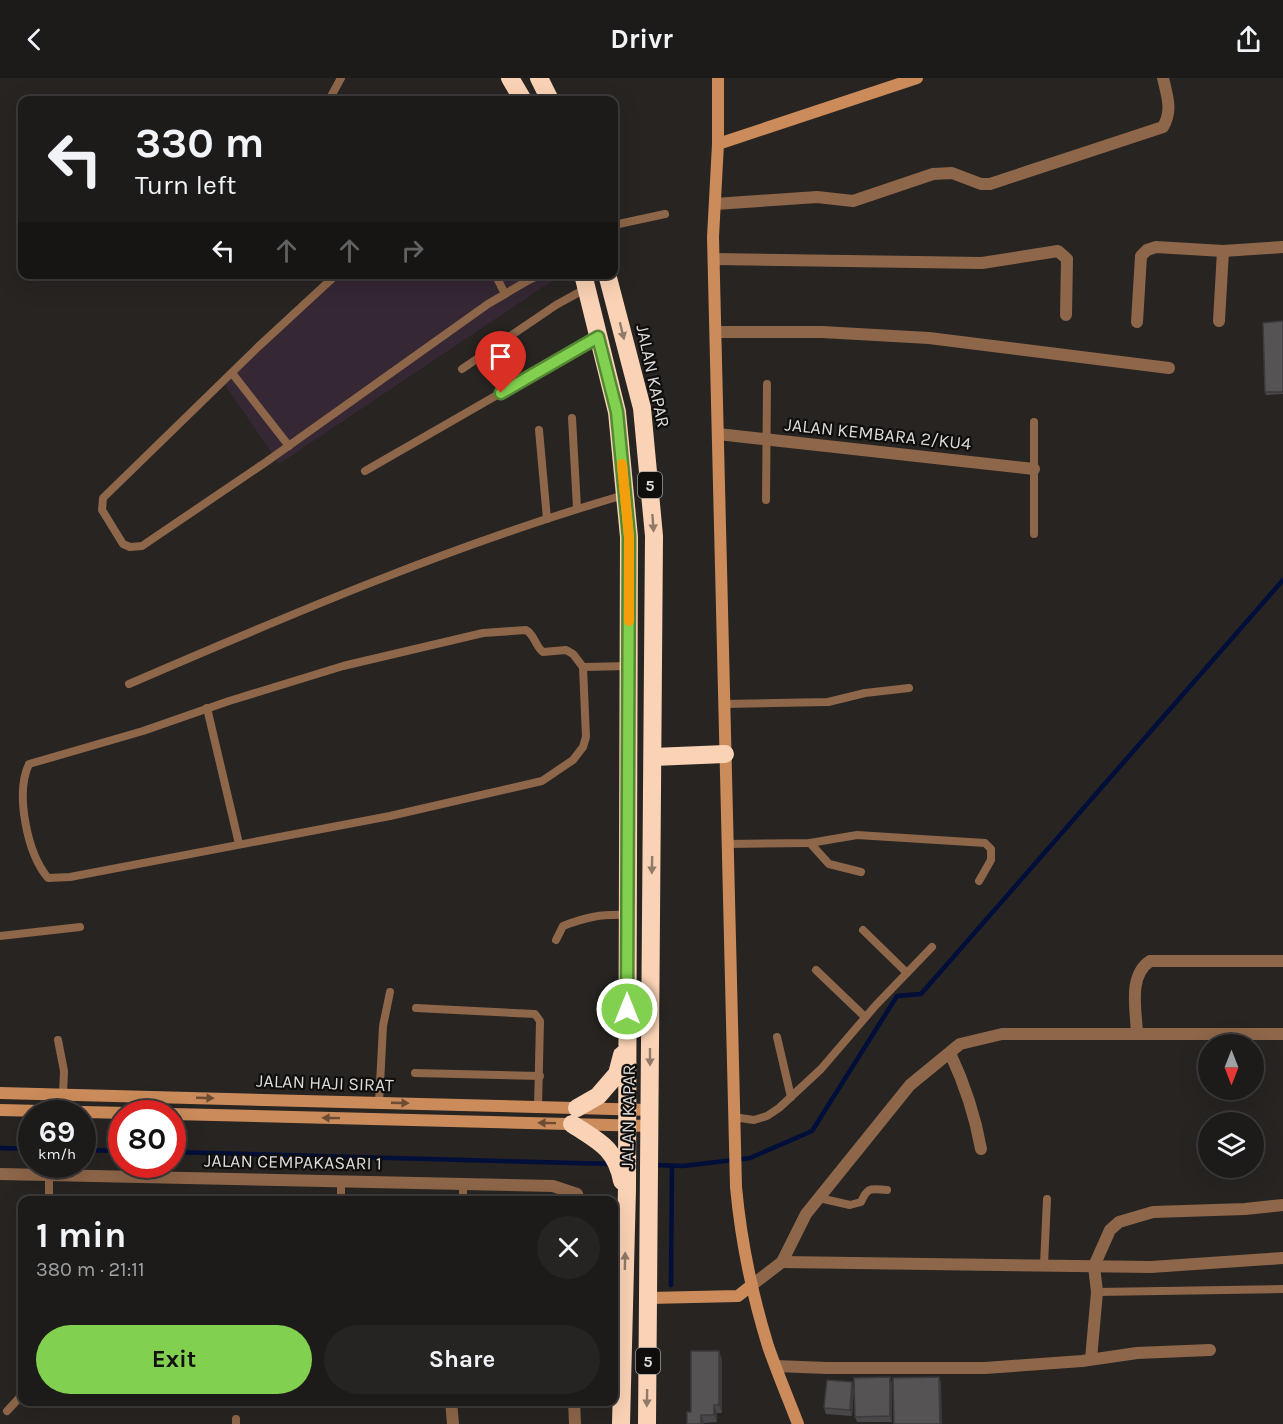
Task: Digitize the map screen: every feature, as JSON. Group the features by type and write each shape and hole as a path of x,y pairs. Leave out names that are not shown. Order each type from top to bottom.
{"highway":[{"path":"510,78 521,96"},
{"path":"539,78 548,96"},
{"name":"JALAN KAPAR","path":"609,279 642,408 654,536 647,1424"},
{"name":"JALAN KAPAR","path":"585,281 617,412 629,537 627,1117 618,1148 626,1194 619,1284 621,1424"},
{"path":"653,757 725,754"},
{"path":"627,915 651,915"},
{"path":"626,1194 618,1148 575,1116 598,1096 617,1074 627,1033"}],"street":[{"path":"718,78 714,259 736,1187 740,1230 752,1285 769,1347 798,1424"},
{"path":"718,144 917,78"},
{"path":"715,204 817,197 853,201 933,174 952,173 981,184 990,184 1163,127 1169,117 1170,107 1163,78"},
{"path":"1137,322 1141,256 1147,250 1156,247 1223,251 1283,247"},
{"path":"714,259 982,263 1058,251 1066,259 1066,315"},
{"path":"1219,321 1223,251"},
{"path":"716,332 822,332 929,338 1169,368"},
{"name":"JALAN KEMBARA 2/KU4","path":"718,434 1034,469"},
{"path":"1137,1032 1137,977 1150,961 1283,961"},
{"path":"649,1298 738,1296 782,1262 806,1214 910,1085 960,1044 1002,1034 1137,1032 1283,1034"},
{"path":"950,1053 965,1086 976,1119 981,1149"},
{"name":"JALAN HAJI SIRAT","path":"0,1092 538,1107 575,1116"},
{"path":"0,1110 108,1113"},
{"name":"JALAN HAJI SIRAT","path":"186,1114 650,1118"},
{"name":"JALAN CEMPAKASARI 1","path":"0,1174 18,1174"},
{"name":"JALAN CEMPAKASARI 1","path":"96,1176 553,1186 578,1196"},
{"path":"1091,1359 1097,1292 1094,1266 1110,1230 1119,1222 1153,1212 1245,1209 1283,1205"},
{"path":"782,1262 1151,1267 1283,1258"},
{"path":"776,1366 985,1368 1137,1353 1210,1350"},
{"path":"451,1406 453,1424"},
{"path":"574,1406 575,1424"}],"lane":[{"path":"331,96 342,78"},
{"path":"618,224 665,214"},
{"path":"332,279 103,498 102,510 123,544 130,547 142,546 290,446 505,294 532,279"},
{"path":"498,279 505,294"},
{"path":"462,369 556,305 585,281"},
{"path":"365,471 598,337"},
{"path":"232,373 290,446"},
{"path":"766,500 767,384"},
{"path":"572,418 577,508"},
{"path":"1034,422 1034,534"},
{"path":"539,430 548,519"},
{"path":"129,684 436,558 577,508 624,495"},
{"path":"526,630 543,652 566,650 573,654 582,667 586,737 573,760 542,781 390,816 70,877 48,878 32,849 23,803 23,776 29,764 143,731 207,708 343,666 483,633 526,630"},
{"path":"582,667 629,666"},
{"path":"724,705 828,702 865,693 909,688"},
{"path":"207,708 239,844"},
{"path":"727,844 810,843 857,835 985,843 991,849 991,860 979,881"},
{"path":"810,843 829,864 861,872"},
{"path":"556,940 563,926 568,923 602,914 627,915"},
{"path":"0,936 80,927"},
{"path":"863,930 906,973"},
{"path":"733,1117 754,1120 767,1116 791,1097 821,1070 865,1017 932,947"},
{"path":"816,970 865,1017"},
{"path":"379,1103 383,1026 390,992"},
{"path":"416,1008 536,1014 540,1022 538,1107"},
{"path":"777,1037 791,1097"},
{"path":"58,1040 64,1071 63,1094"},
{"path":"415,1073 540,1076"},
{"path":"49,1178 49,1196"},
{"path":"341,1181 341,1196"},
{"path":"463,1184 463,1196"},
{"path":"819,1198 850,1204 861,1202 865,1192 870,1189 887,1190"},
{"path":"1044,1265 1047,1199"},
{"path":"1097,1292 1283,1289"},
{"path":"7,1411 18,1399"}],"shaded area":[{"path":"326,279 555,279 279,464 221,379"}],"building":[{"path":"1283,321 1283,392 1265,392 1263,323"},
{"path":"691,1351 719,1351 719,1405 714,1405 714,1415 701,1415 701,1424 687,1424 687,1412 691,1412"},
{"path":"890,1377 890,1416 855,1417 854,1378"},
{"path":"939,1377 940,1424 894,1424 893,1378"},
{"path":"827,1380 852,1382 850,1410 824,1408"}],"waterway":[{"path":"654,1165 683,1166 750,1158 812,1131 897,996 921,994 1283,580"},
{"path":"0,1148 18,1149"},
{"path":"96,1150 108,1151"},
{"path":"186,1152 613,1164"},
{"path":"671,1285 672,1166"}],"slow traffic":[{"path":"622,464 629,537 629,621"}],"route":[{"path":"501,393 598,337 617,412 629,537 627,1009"}]}
